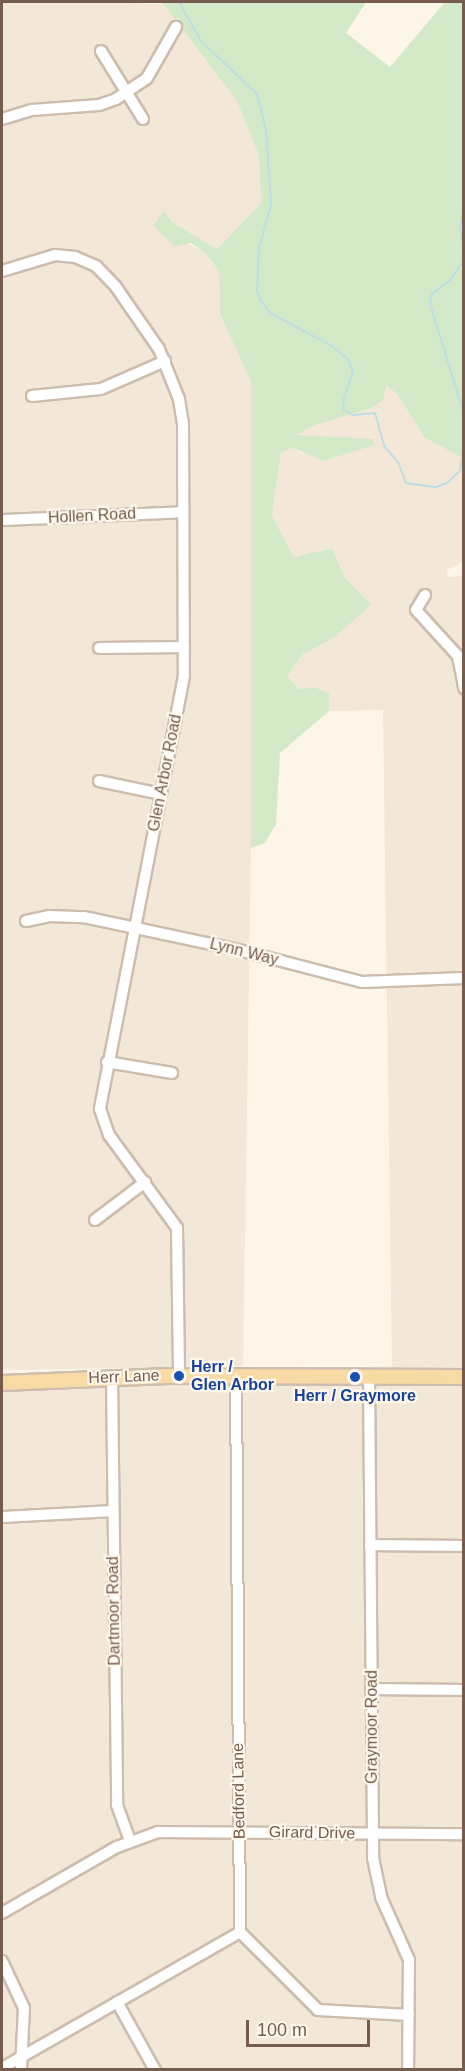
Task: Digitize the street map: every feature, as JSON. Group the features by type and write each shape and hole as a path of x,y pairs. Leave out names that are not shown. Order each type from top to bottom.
{"main road":[{"name":"Herr Lane","path":"2,1383 180,1376 464,1377"}],"street":[{"path":"2,119 32,110 99,105 127,93 158,65 176,27"},
{"path":"101,51 143,118"},
{"name":"Glen Arbor Road","path":"2,271 55,255 89,262 116,287 165,361 176,388 183,423 184,647 182,689 100,1096 103,1122 171,1217 178,1235 180,1376"},
{"path":"32,396 101,389 165,361"},
{"name":"Hollen Road","path":"2,520 183,512"},
{"path":"425,595 416,607 417,613 461,657 464,688"},
{"path":"99,648 184,647"},
{"path":"99,781 161,794"},
{"name":"Lynn Way","path":"26,921 68,916 240,950 362,982 464,978"},
{"path":"107,1062 172,1073"},
{"path":"95,1220 145,1182"},
{"name":"Bedford Lane","path":"236,1376 240,1932"},
{"name":"Graymoor Road","path":"369,1377 375,1878 409,1960 408,2070"},
{"name":"Dartmoor Road","path":"112,1378 117,1805 130,1841"},
{"path":"2,1516 114,1511"},
{"path":"370,1545 464,1546"},
{"path":"371,1689 464,1690"},
{"name":"Girard Drive","path":"2,1913 130,1841 158,1832 464,1834"},
{"path":"2,2068 20,2055 240,1932 318,2010 410,2014"},
{"path":"2,1961 24,2008 21,2070"},
{"path":"117,2002 155,2070"}],"shaded area":[{"path":"2,2 166,4 237,101 259,156 261,203 217,249 172,222 164,212 153,224 206,254 219,271 220,314 251,382 251,848 243,1366 2,1370"},
{"path":"386,385 397,394 425,438 463,458 463,562 447,570 447,577 464,576 463,1371 392,1370 383,710 329,711 328,693 314,687 299,689 287,676 303,654 335,637 370,605 345,578 332,548 294,557 272,516 281,452 293,448 302,454 373,445 372,439 296,436 315,425 372,408"},
{"path":"2,1381 463,1381 463,2069 2,2069"}],"green space":[{"path":"162,2 366,2 346,33 390,67 445,2 463,2 463,458 425,438 397,394 386,385 383,400 372,408 315,425 297,435 373,439 374,445 323,461 293,448 281,452 272,516 294,557 332,548 345,578 371,605 335,637 303,654 287,676 299,689 314,687 329,693 329,711 280,753 276,824 265,843 251,848 251,382 220,314 219,271 206,254 191,243 174,247 153,225 164,211 172,222 217,249 261,203 259,156 237,101"}],"waterway":[{"path":"179,2 201,41 257,94 266,129 271,205 259,248 257,291 261,301 270,313 332,346 347,358 353,371 343,401 344,410 353,415 375,413 385,447 398,462 406,483 436,487 447,483 460,471 464,444"},
{"path":"464,210 460,228 464,251"},
{"path":"464,260 450,280 432,294 430,304 464,414"}],"place":[{"name":"Herr / Glen Arbor","path":"179,1376"},
{"name":"Herr / Graymore","path":"355,1377"}]}
